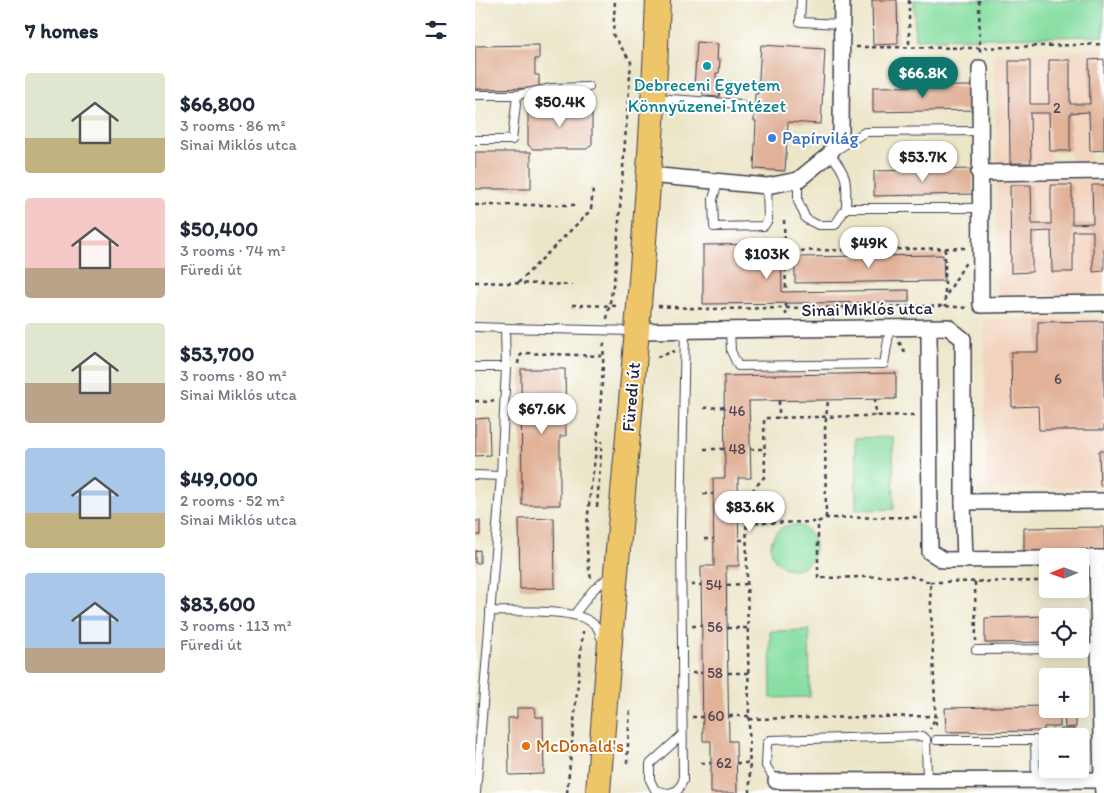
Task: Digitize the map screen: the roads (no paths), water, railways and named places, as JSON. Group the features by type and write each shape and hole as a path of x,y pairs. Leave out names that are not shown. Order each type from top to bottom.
{"main road":[{"name":"Füredi út","path":"598,793 607,662 617,570 649,175 658,0"}],"street":[{"path":"649,175 767,186 798,180 830,154 841,132 842,0"},
{"path":"980,68 981,131 978,306 1104,303"},
{"path":"979,172 1104,171"},
{"path":"929,327 930,552 943,560 1039,559"},
{"name":"Sinai Miklós utca","path":"636,331 948,327 963,339 965,560"},
{"path":"963,502 1104,500"},
{"path":"776,781 1036,780 1103,786 1099,648 1101,558"}],"lane":[{"path":"801,0 800,22 842,24"},
{"path":"475,95 517,95 552,88 589,87"},
{"path":"475,140 512,140 517,95"},
{"path":"654,98 741,104"},
{"path":"798,180 798,200 806,219 818,225 835,225 846,208 847,183 843,169 830,154 865,132 981,131"},
{"path":"718,182 713,199 714,227 764,226 768,220 767,186"},
{"path":"846,208 979,208"},
{"path":"475,327 636,331"},
{"path":"476,793 501,476 506,367 505,328"},
{"path":"730,330 731,352 738,366 884,364 890,328"},
{"path":"682,735 650,764 650,780 655,790 668,793 678,790 683,781 681,524 685,330"},
{"path":"475,367 506,367"},
{"path":"475,475 501,476"},
{"path":"574,615 593,590 617,570"},
{"path":"490,611 574,615 590,621 599,629 607,662"},
{"path":"1089,649 1099,648"},
{"path":"976,650 1039,649"},
{"path":"776,781 766,766 767,744 770,740 922,736 926,739 927,780"},
{"path":"936,740 1035,740 1036,780"}],"place":[{"name":"Debreceni Egyetem Könnyűzenei Intézet","path":"707,66"},
{"name":"Papírvilág","path":"772,138"},
{"name":"McDonald's","path":"526,746"}]}
